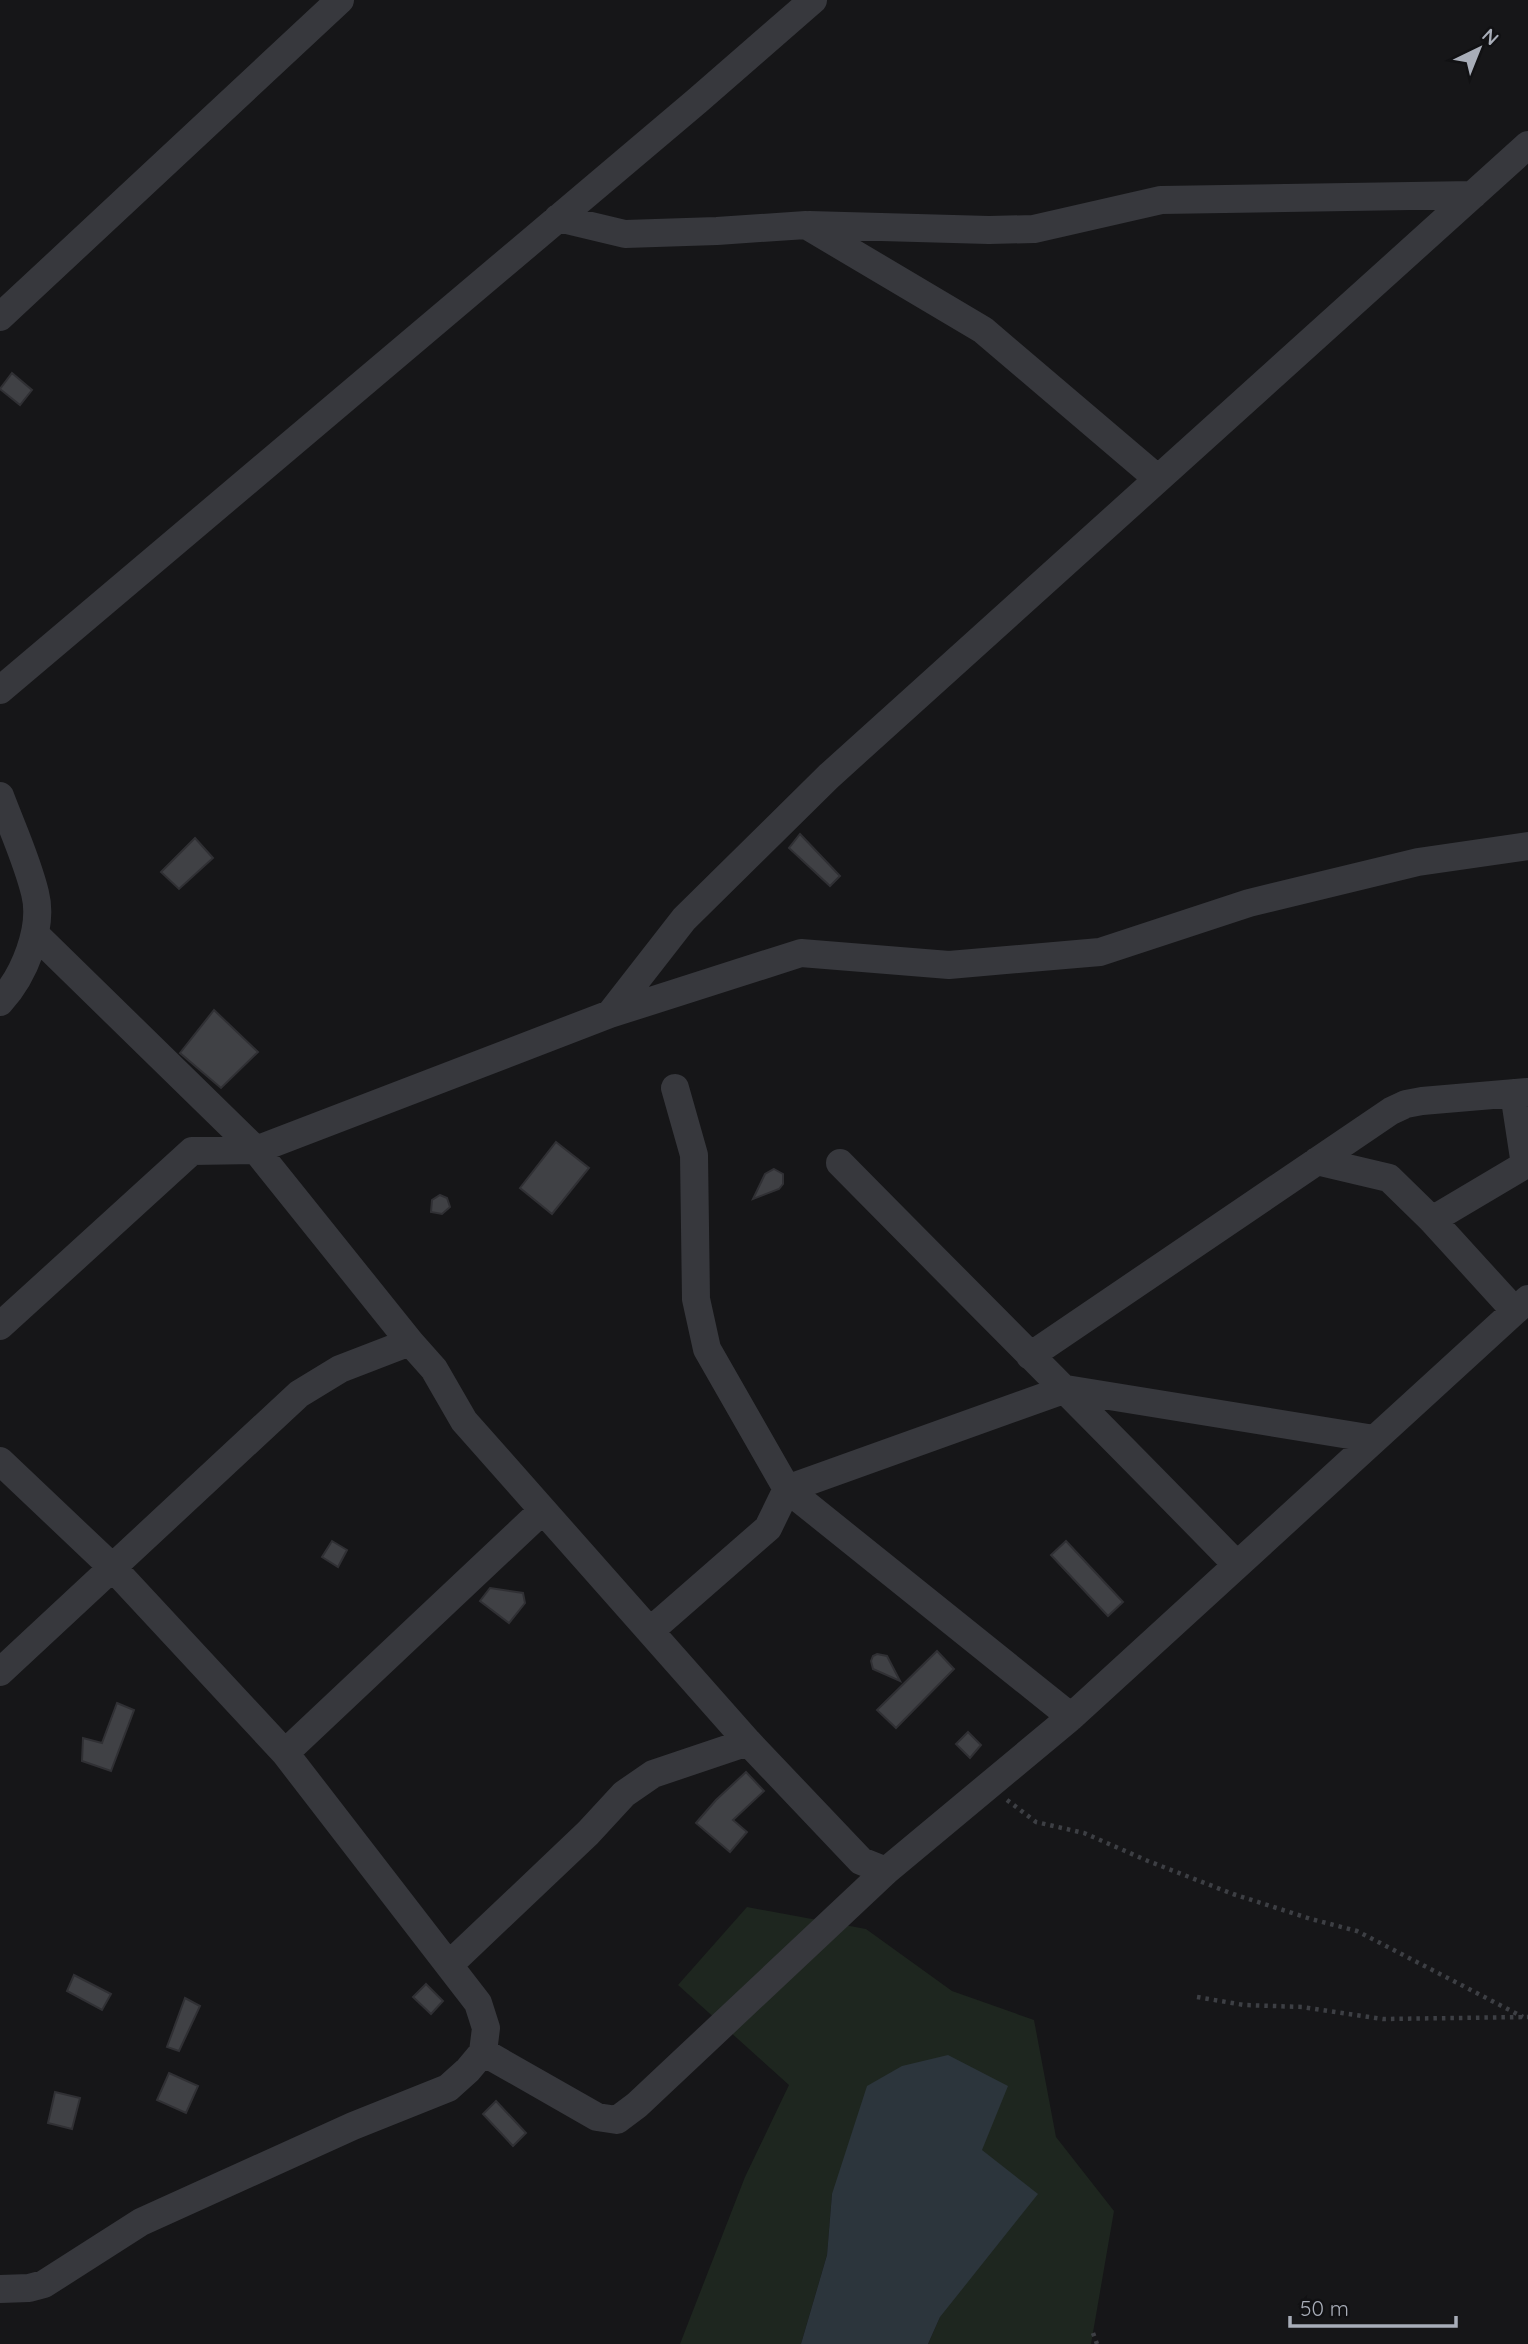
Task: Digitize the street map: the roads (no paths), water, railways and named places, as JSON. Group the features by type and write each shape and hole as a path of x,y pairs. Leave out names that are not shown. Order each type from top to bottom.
{"street":[{"path":"0,317 340,0"},
{"path":"0,690 813,0"},
{"path":"610,1014 684,919 830,776 1528,145"},
{"path":"558,218 625,234 806,225 1034,229 1161,200 1472,195"},
{"path":"806,225 983,330 1158,479"},
{"path":"0,796 36,895 36,935 23,967 0,1002"},
{"path":"0,1326 192,1151 256,1150 610,1014 801,953 949,965 1100,952 1249,902 1418,862 1528,846"},
{"path":"36,935 256,1150 434,1369 464,1421 542,1511 748,1742 860,1861 886,1871"},
{"path":"675,1088 694,1155 696,1299 707,1349 787,1489 1071,1717"},
{"path":"1030,1356 1317,1161 1406,1104 1521,1093 1527,1164 1432,1220"},
{"path":"483,2052 597,2117 617,2120 637,2105 886,1871 1071,1717 1521,1305 1389,1178 1317,1161"},
{"path":"840,1163 1236,1564"},
{"path":"0,1672 114,1569 299,1394 340,1369 410,1342"},
{"path":"650,1631 768,1528 787,1489 1066,1390 1374,1439"},
{"path":"0,1461 114,1569 285,1753 478,2003 485,2028 483,2052 448,2088 353,2126 141,2222 44,2284 29,2288 1,2289"},
{"path":"285,1753 542,1511"},
{"path":"450,1965 588,1833 624,1794 653,1774 748,1742"}]}
